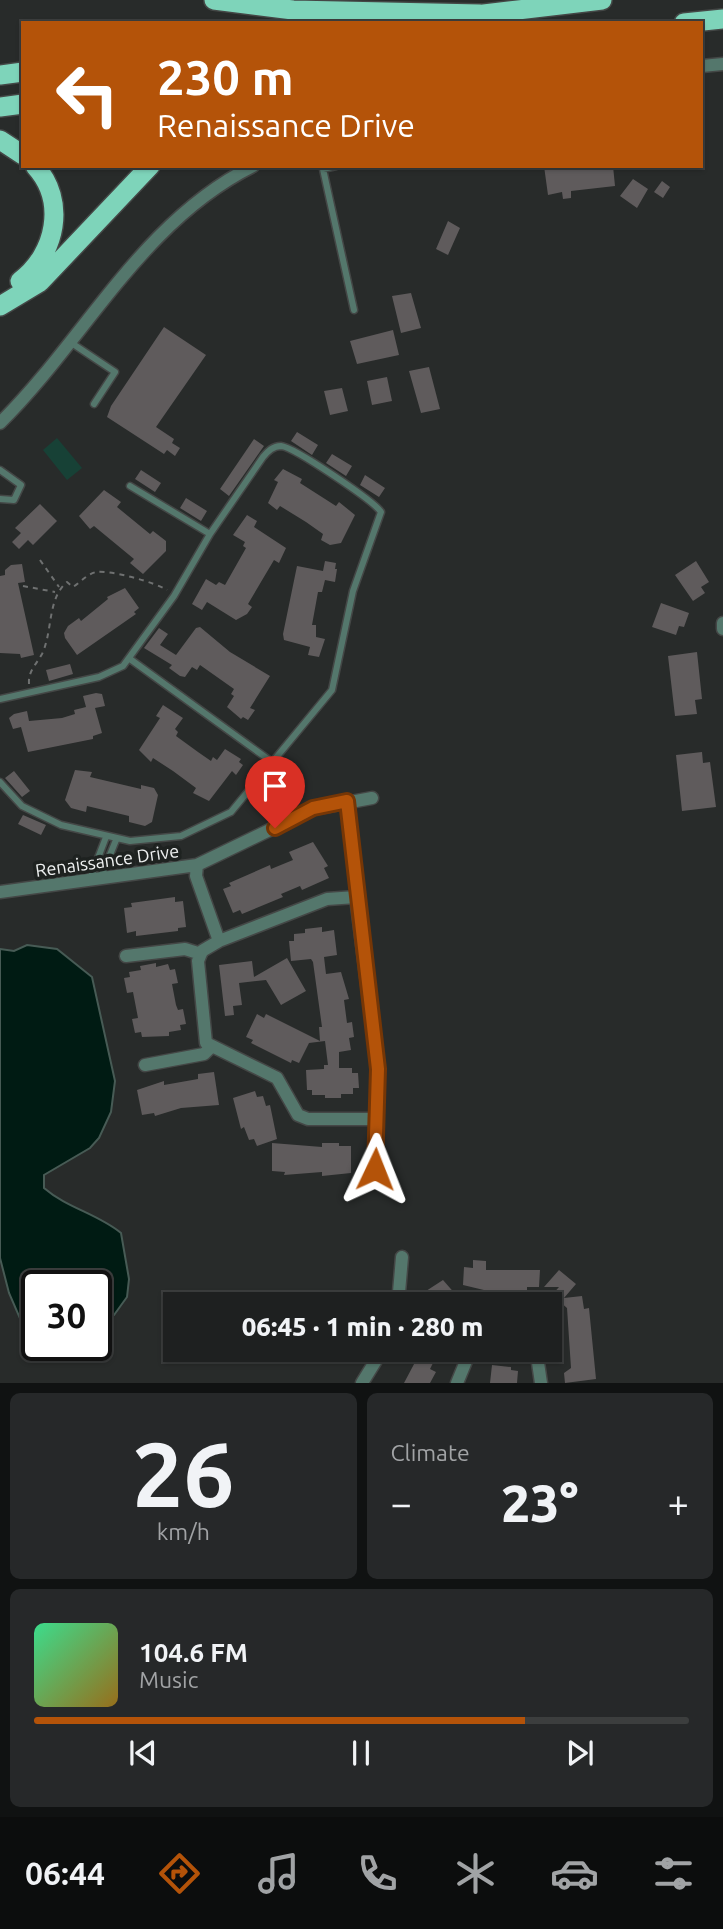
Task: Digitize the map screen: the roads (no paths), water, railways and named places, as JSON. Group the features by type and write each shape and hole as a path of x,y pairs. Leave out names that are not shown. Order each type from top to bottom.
{"highway":[{"path":"214,0 293,10 480,15"},
{"path":"431,21 602,0"},
{"path":"703,21 723,19"},
{"path":"0,75 21,72"},
{"path":"0,107 21,104"},
{"path":"0,140 21,154"},
{"path":"0,294 38,267 51,242 54,207 45,178 37,168"},
{"path":"0,306 40,282 148,168"}],"street":[{"path":"703,66 723,64"},
{"path":"0,424 142,253 204,194 250,168"},
{"path":"723,623 723,629"},
{"name":"Renaissance Drive","path":"0,892 197,864 313,808 372,798"},
{"path":"197,864 196,876 219,941"},
{"path":"375,1169 378,1069 356,898 327,899 219,941 201,954 198,961 206,1043 277,1078 298,1115 308,1119 376,1119"},
{"path":"126,956 185,949 201,954"},
{"path":"145,1065 204,1054 211,1046"},
{"path":"399,1292 402,1257"},
{"path":"362,1383 375,1362"},
{"path":"457,1383 466,1362"},
{"path":"538,1362 541,1383"}],"lane":[{"path":"327,168 323,169 354,310"},
{"path":"70,342 115,372 94,404"},
{"path":"0,699 99,677 123,666 174,596 210,534 263,457 277,446 296,452 369,499 381,512 353,591 335,683 325,701 239,804 205,826 181,836 116,840 61,825 22,806 0,782"},
{"path":"0,470 21,485 14,500 0,499"},
{"path":"130,486 210,534"},
{"path":"130,659 272,762"},
{"path":"347,801 356,898"},
{"path":"95,879 106,837"},
{"path":"95,879 116,840"}]}
